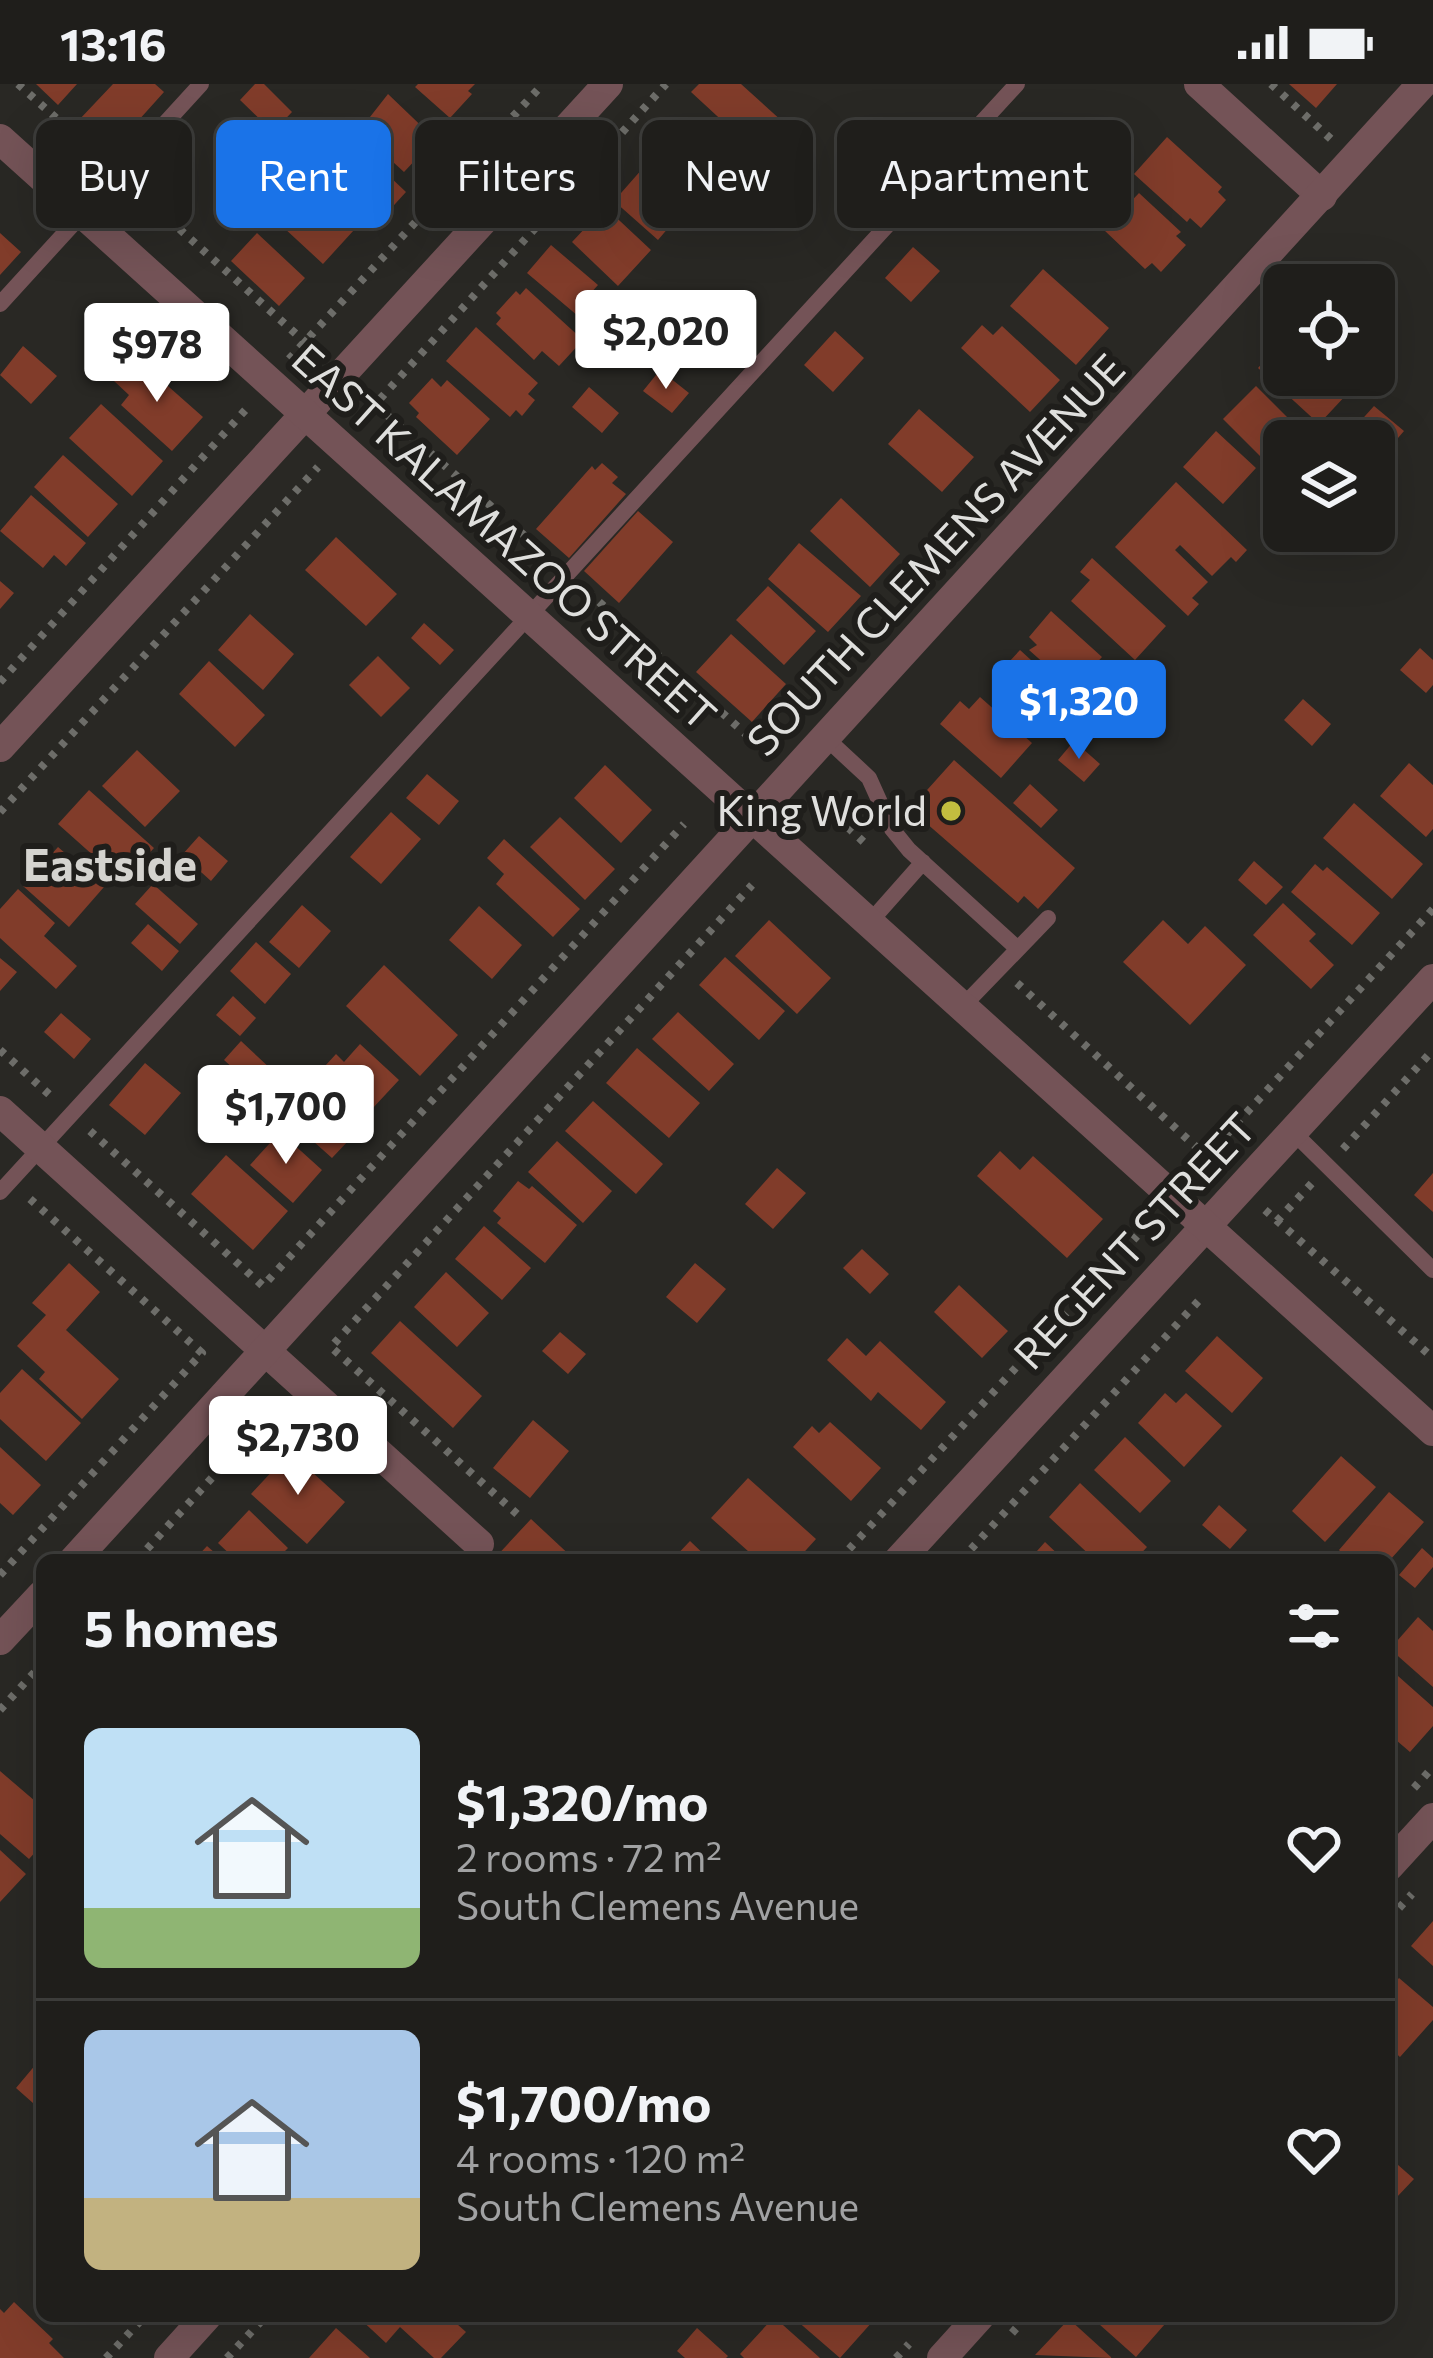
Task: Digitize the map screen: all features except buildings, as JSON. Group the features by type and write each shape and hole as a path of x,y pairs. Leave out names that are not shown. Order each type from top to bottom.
{"street":[{"path":"0,747 608,84"},
{"path":"1199,84 1322,196"},
{"name":"SOUTH CLEMENS AVENUE","path":"80,1554 1422,84"},
{"name":"EAST KALAMAZOO STREET","path":"0,139 36,172"},
{"name":"EAST KALAMAZOO STREET","path":"99,228 1433,1431"},
{"name":"REGENT STREET","path":"904,1554 1433,979"},
{"path":"0,1111 479,1544"},
{"path":"0,1640 36,1601"},
{"path":"1395,1859 1433,1818"},
{"path":"169,2358 202,2322"},
{"path":"942,2358 975,2322"}],"lane":[{"path":"168,120 201,84"},
{"path":"5,1186 1017,84"},
{"path":"0,304 70,228"},
{"path":"826,738 869,778 892,829 1018,950"},
{"path":"869,923 923,862"},
{"path":"962,1006 1048,918"},
{"path":"1293,1132 1433,1270"}],"path":[{"path":"18,84 58,120"},
{"path":"179,228 758,746"},
{"path":"826,807 906,881"},
{"path":"0,1049 263,1286 684,824"},
{"path":"517,1514 331,1348 752,885"},
{"path":"1206,1157 1433,909"},
{"path":"1000,968 1433,1358"},
{"path":"1277,1221 1433,1050"},
{"path":"0,1575 202,1353 5,1186"},
{"path":"845,1554 1137,1236"},
{"path":"966,1554 1203,1296"},
{"path":"142,1554 270,1414"},
{"path":"0,1710 36,1671"},
{"path":"106,2358 139,2322"},
{"path":"227,2358 260,2322"}],"place":[{"name":"King World","path":"951,811"}],"district":[{"name":"Eastside","path":"110,865"}]}
